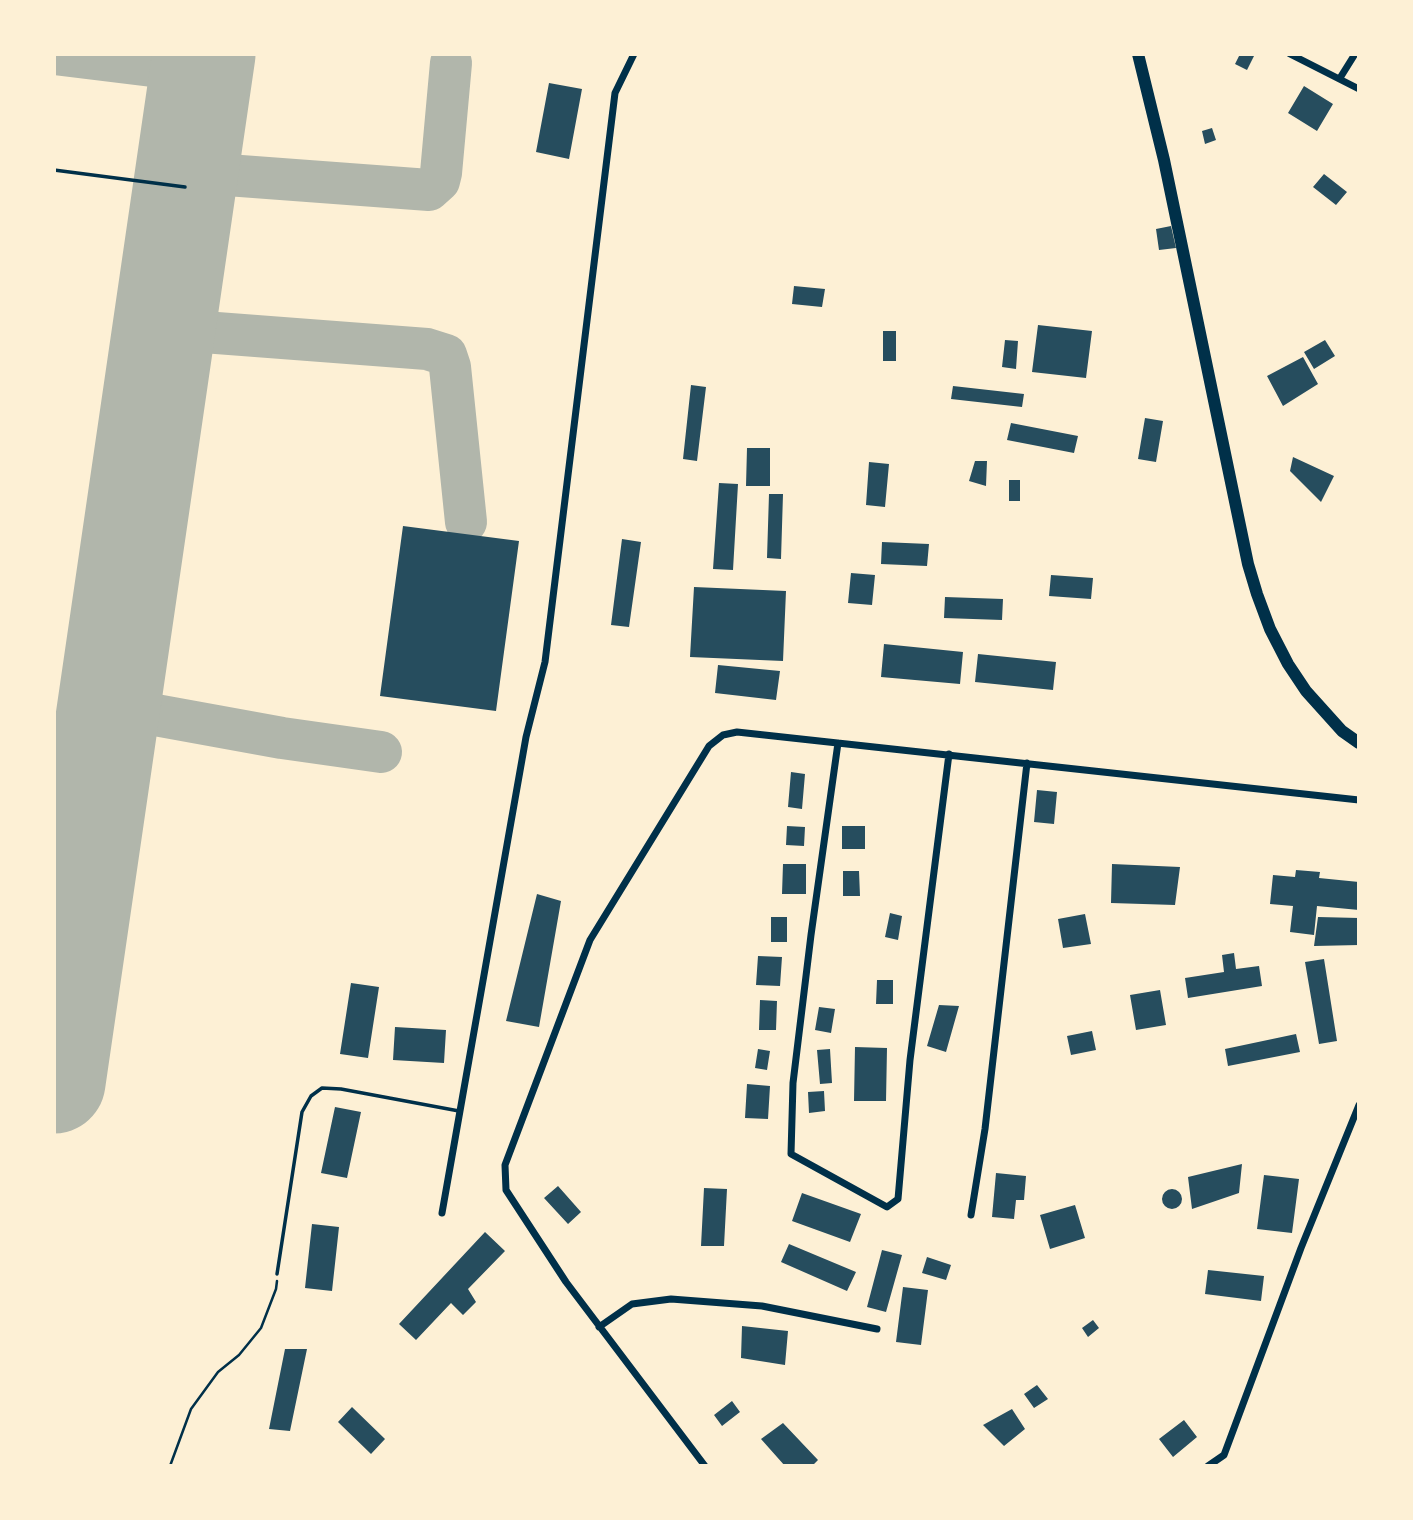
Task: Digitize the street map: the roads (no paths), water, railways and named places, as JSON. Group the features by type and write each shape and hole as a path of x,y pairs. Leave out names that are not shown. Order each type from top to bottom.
{"highway":[{"path":"1138,54 1164,160 1248,564 1257,594 1270,629 1306,691 1342,730 1359,743"}],"street":[{"path":"442,1213 526,737 545,662 615,93 634,54"},
{"path":"1290,54 1359,89"},
{"path":"1340,78 1355,54"},
{"path":"705,1466 566,1282 506,1191 505,1165 590,940 709,746 723,735 737,732 1359,800"},
{"path":"838,743 793,1083 791,1154 887,1207 898,1199 910,1060 949,754"},
{"path":"971,1214 985,1129 1027,763"},
{"path":"1208,1466 1224,1455 1301,1248 1359,1105"},
{"path":"599,1327 632,1304 671,1299 762,1306 877,1329"}],"lane":[{"path":"54,170 185,187"},
{"path":"277,1275 302,1112 311,1096 322,1088 341,1089 460,1111"}]}
